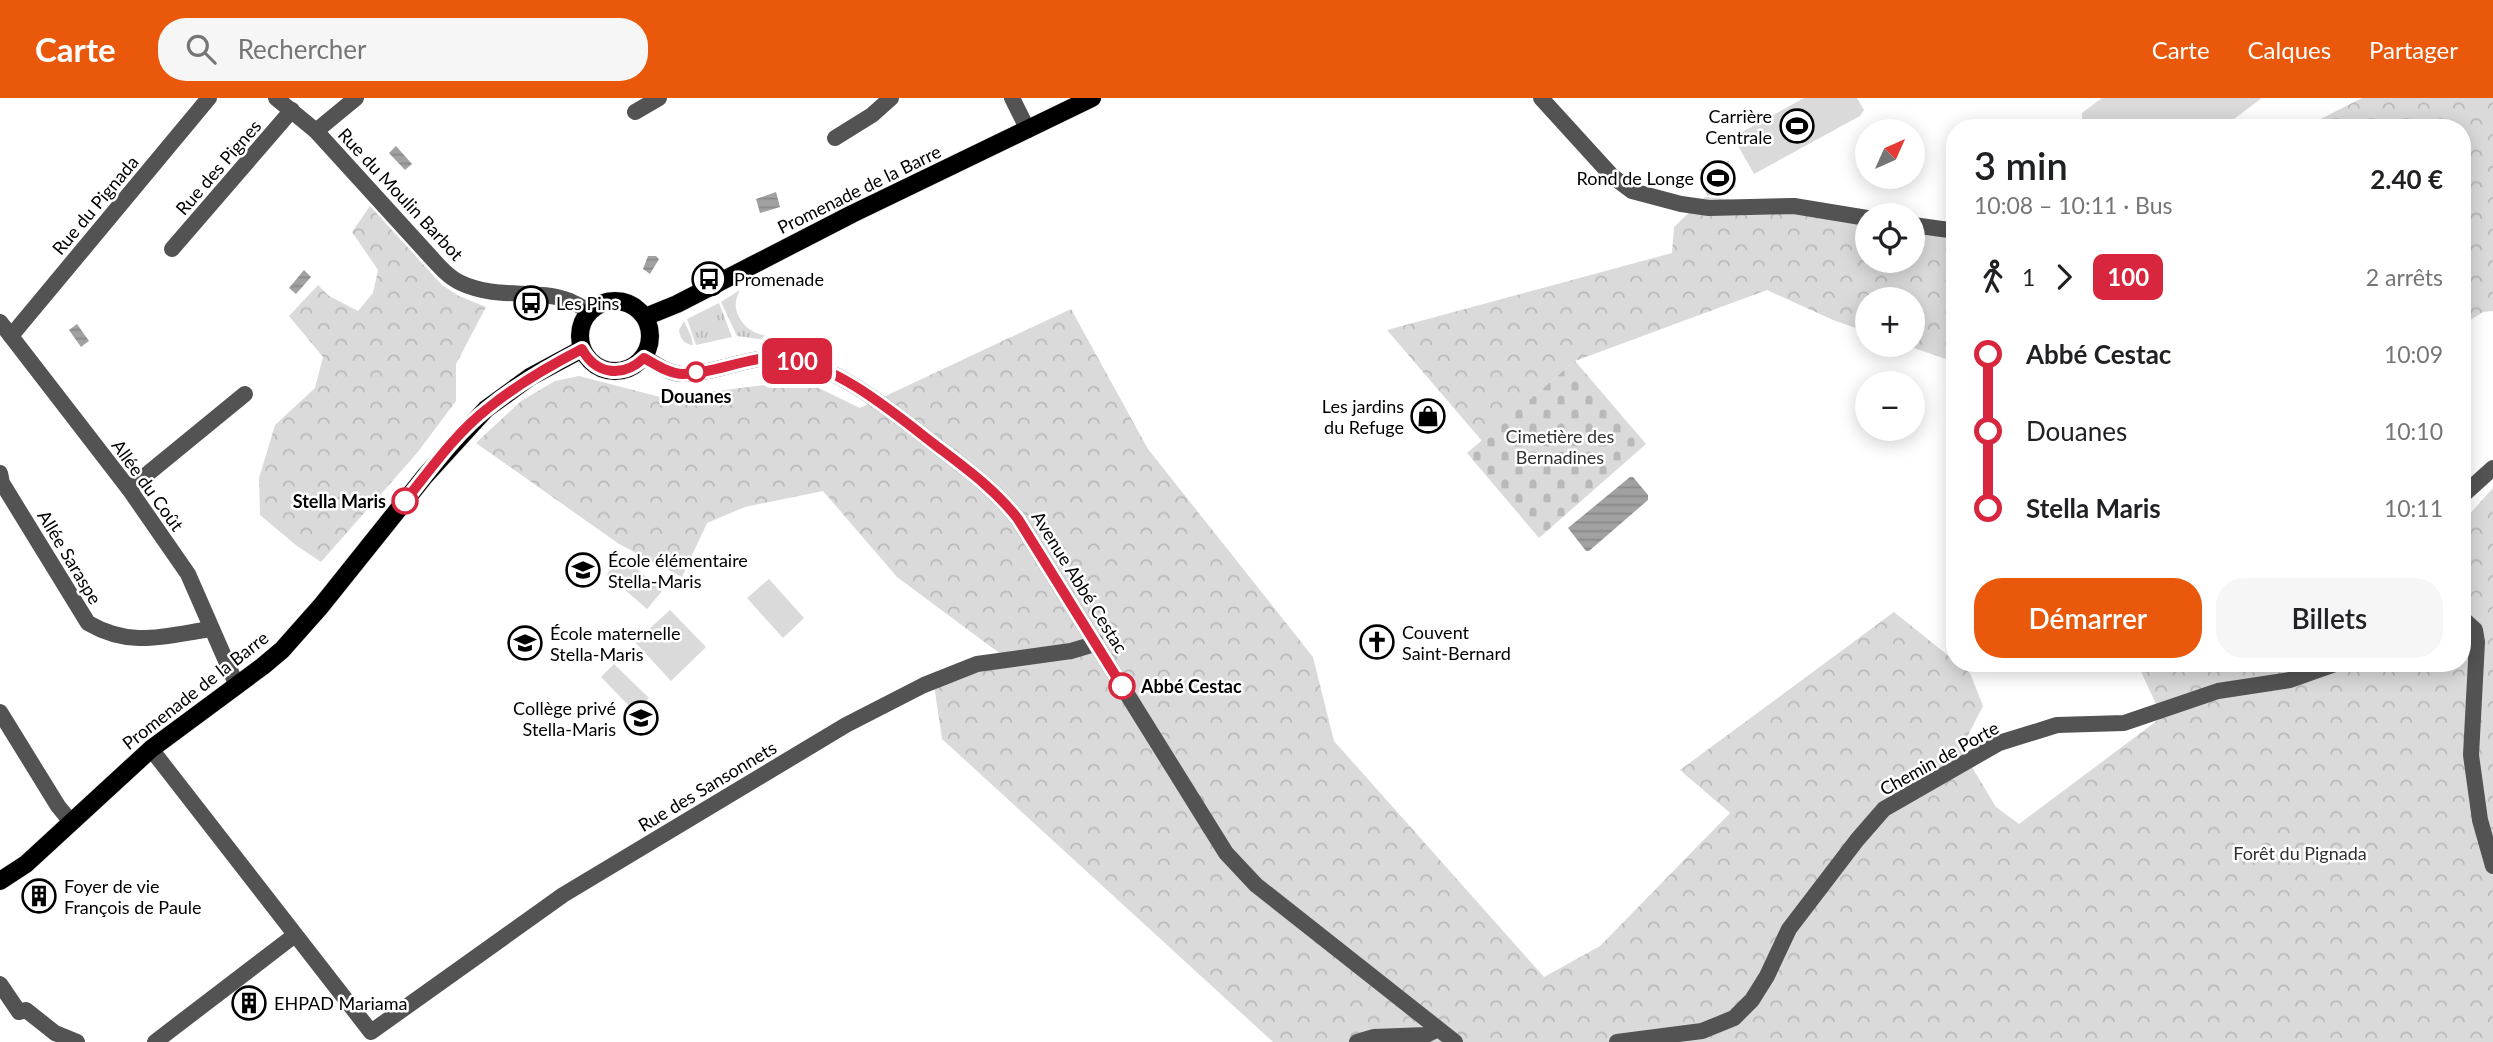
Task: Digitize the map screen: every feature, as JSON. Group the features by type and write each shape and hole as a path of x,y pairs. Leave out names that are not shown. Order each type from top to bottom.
{"main road":[{"name":"Promenade de la Barre","path":"645,317 677,304 1092,98"},
{"path":"619,301 629,304 645,317 651,338 644,358 627,370 616,372 595,366 587,358 582,349 580,329 590,312 598,305 619,301"},
{"name":"Promenade de la Barre","path":"0,881 26,864 151,749 263,666 292,640 472,422 530,377 582,349"}],"street":[{"name":"Rue du Pignada","path":"11,336 209,98"},
{"name":"Rue du Moulin Barbot","path":"276,98 316,131 428,254 460,282 494,293 569,301 590,312"},
{"path":"316,131 356,98"},
{"path":"635,112 659,98"},
{"path":"835,138 872,115 891,98"},
{"path":"1012,98 1028,130"},
{"path":"1541,98 1612,176 1632,191 1681,204 1709,208 1794,206 1855,216"},
{"name":"Rue des Pignes","path":"172,249 292,110"},
{"path":"1925,227 1946,230"},
{"name":"Allée du Coût","path":"0,322 128,489 188,575 237,686"},
{"name":"Avenue Abbé Cestac","path":"644,358 662,368 683,374 783,358 810,364 883,404 972,473 1005,502 1226,853 1256,885 1455,1042"},
{"path":"128,489 245,394"},
{"path":"2471,488 2493,468"},
{"name":"Allée Saraspe","path":"0,473 2,483 88,623 104,633 131,639 210,629"},
{"path":"2471,627 2475,631 2477,642 2471,755 2480,820 2493,866"},
{"name":"Rue des Sansonnets","path":"295,935 370,1032 563,895 846,725 924,685 977,664 1071,651 1095,641"},
{"name":"Chemin de Porte","path":"1617,1042 1702,1031 1734,1018 1757,992 1789,929 1857,839 1884,809 1999,743 2057,725 2124,723 2218,691 2290,680 2313,672"},
{"path":"0,712 58,806 71,822"},
{"path":"151,749 295,935 155,1042"},
{"path":"0,984 19,1012 26,1010 55,1034 77,1042"},
{"path":"1357,1042 1374,1037 1426,1035 1438,1029"}],"green space":[{"name":"Carrière Centrale","path":"1804,98 1857,98 1864,110 1860,116 1754,174 1733,137"},
{"path":"2102,98 2262,98 2234,119 2082,119 2082,113"},
{"path":"2362,98 2493,98 2493,311 2483,312 2471,319 2471,119 2321,119"},
{"name":"Rond de Longe","path":"1729,161 1736,187 1707,196 1700,169"},
{"path":"1705,197 1855,212 1855,273 1925,273 1925,219 1946,222 1946,359 1925,352 1925,287 1855,287 1855,328 1767,290 1575,361 1482,441 1387,330 1672,253 1674,227"},
{"path":"370,206 442,285 459,296 486,307 456,364 456,401 417,453 321,562 260,515 259,478 275,425 315,388 323,357 289,316 318,285 329,296 358,311 373,293 378,270 352,232"},
{"path":"740,290 736,307 744,325 757,333 795,344 737,336 721,302"},
{"path":"719,303 732,337 696,345 687,319"},
{"name":"Forêt du Pignada","path":"1071,309 1148,449 1313,657 1334,741 1544,977 1600,946 1730,813 1680,770 1894,612 1946,654 1946,672 1970,673 1983,706 1961,749 1996,807 2019,824 2162,717 2141,672 2471,672 2471,513 2493,488 2493,1042 1273,1042 942,739 934,685 1010,661 897,577 823,491 745,507 707,523 682,577 619,544 476,443 521,401 555,381 579,376 664,398 802,380 860,408"},
{"path":"684,321 693,345 680,336 679,330"},
{"name":"Cimetière des Bernadines","path":"1575,361 1646,444 1539,538 1467,453"},
{"path":"622,556 662,591 647,609 607,574"},
{"path":"769,579 804,618 783,638 747,598"},
{"path":"670,610 706,647 671,681 635,642"},
{"path":"614,664 649,698 635,712 601,677"}],"shaded area":[{"path":"396,146 412,164 405,170 389,153"},
{"path":"776,192 780,207 760,213 756,199"},
{"path":"648,256 656,256 659,259 650,274 643,269"},
{"path":"304,270 311,277 296,294 289,288"},
{"path":"77,324 89,341 81,347 69,330"},
{"path":"1633,477 1648,495 1648,500 1586,551 1568,528"}],"bus line":[{"name":"100","path":"405,501 486,409 530,377 582,349 595,366 616,372 627,370 644,358 662,368 683,374 783,358 810,364 848,382 883,404 1005,502 1122,686"}],"place":[{"name":"Carrière Centrale","path":"1797,126"},
{"name":"Rond de Longe","path":"1718,178"},
{"name":"Promenade","path":"709,279"},
{"name":"Les Pins","path":"531,303"},
{"name":"Douanes","path":"696,372"},
{"name":"Les jardins du Refuge","path":"1428,416"},
{"name":"Stella Maris","path":"405,501"},
{"name":"École élémentaire Stella-Maris","path":"583,570"},
{"name":"Couvent Saint-Bernard","path":"1377,642"},
{"name":"École maternelle Stella-Maris","path":"525,643"},
{"name":"Abbé Cestac","path":"1122,686"},
{"name":"Collège privé Stella-Maris","path":"641,718"},
{"name":"Foyer de vie François de Paule","path":"39,896"},
{"name":"EHPAD Mariama","path":"249,1003"}]}
